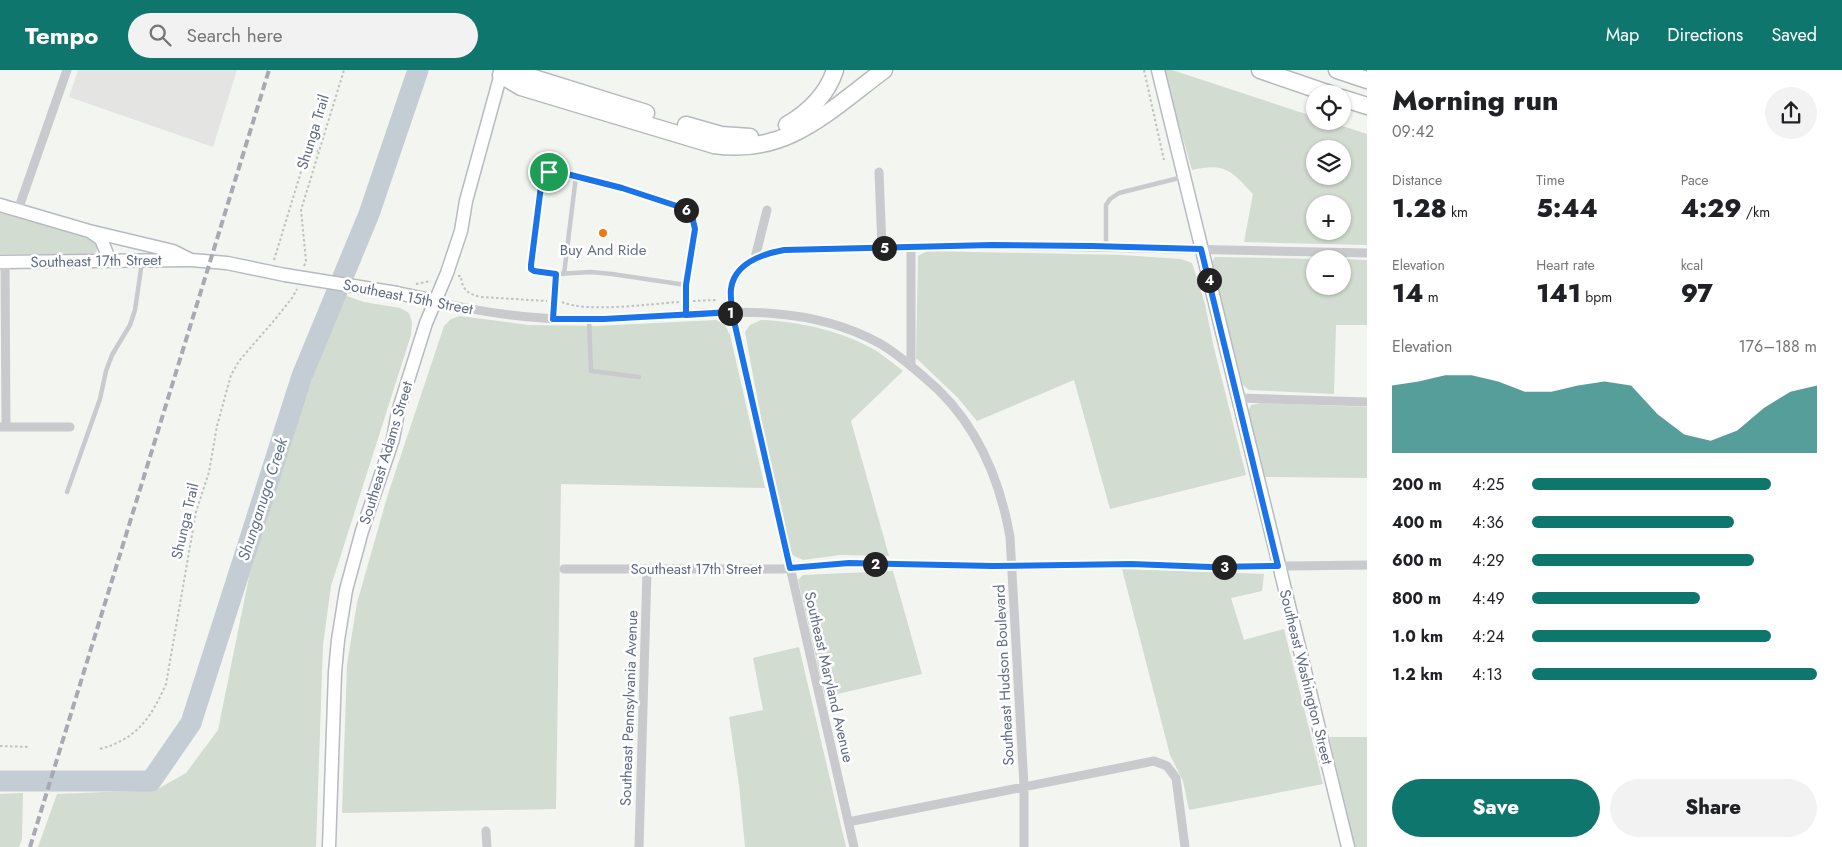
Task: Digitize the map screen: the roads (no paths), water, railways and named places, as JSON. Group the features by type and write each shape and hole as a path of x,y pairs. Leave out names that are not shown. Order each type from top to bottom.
{"highway":[{"path":"502,72 524,75 693,128 721,135 748,137 767,134 780,129 804,114 817,102 827,88 835,70"},
{"path":"502,72 521,87 714,145 746,148 773,143 792,135 817,120 884,70"},
{"path":"1260,70 1306,86"},
{"path":"1336,70 1367,80"},
{"path":"1351,101 1367,106"}],"street":[{"path":"18,210 67,70"},
{"name":"Southeast Washington Street","path":"1158,70 1348,847"},
{"name":"Southeast Adams Street","path":"329,847 335,672 346,590 362,531 392,439 398,412 426,323 447,273 460,231 466,201 502,72"},
{"path":"879,172 882,248"},
{"name":"Southeast 15th Street","path":"0,205 89,231 173,251 191,260 227,264 397,292 499,314 589,320 732,312"},
{"path":"755,258 767,210"},
{"path":"89,231 101,239 110,261"},
{"path":"755,258 766,253 784,250 992,245 1367,253"},
{"path":"910,247 911,366"},
{"name":"Southeast Maryland Avenue","path":"755,258 736,274 732,282 730,291 732,312 854,847"},
{"name":"Southeast 17th Street","path":"2,262 191,260"},
{"path":"2,262 3,427 70,427"},
{"name":"Southeast Hudson Boulevard","path":"732,312 784,313 834,324 880,344 911,366 949,399 978,441 990,463 1006,511 1010,537 1024,786 1024,847"},
{"path":"1237,398 1367,402"},
{"name":"Southeast 17th Street","path":"564,569 790,568 849,563 1012,566 1131,564 1211,567 1367,565"},
{"name":"Southeast Pennsylvania Avenue","path":"638,847 647,570"},
{"path":"848,822 1146,762 1161,762 1167,766 1176,778 1185,847"},
{"path":"486,831 487,847"}],"lane":[{"path":"686,285 612,274 591,272 556,274 531,269 544,174 553,171 622,188 683,208 688,212 692,216 695,229 686,285 686,315"},
{"path":"564,274 576,176"},
{"path":"1106,246 1106,205 1110,199 1119,193 1184,177"},
{"path":"67,492 100,398 106,371 112,355 130,325 135,310 142,261"},
{"path":"553,319 556,274"},
{"path":"589,320 591,371 639,377"}],"waterway":[{"name":"Shunganuga Creek","path":"0,781 151,781 191,723 302,376 369,214 418,70"}],"railway":[{"path":"30,847 269,70"}],"place":[{"name":"Buy And Ride","path":"603,233"}]}
